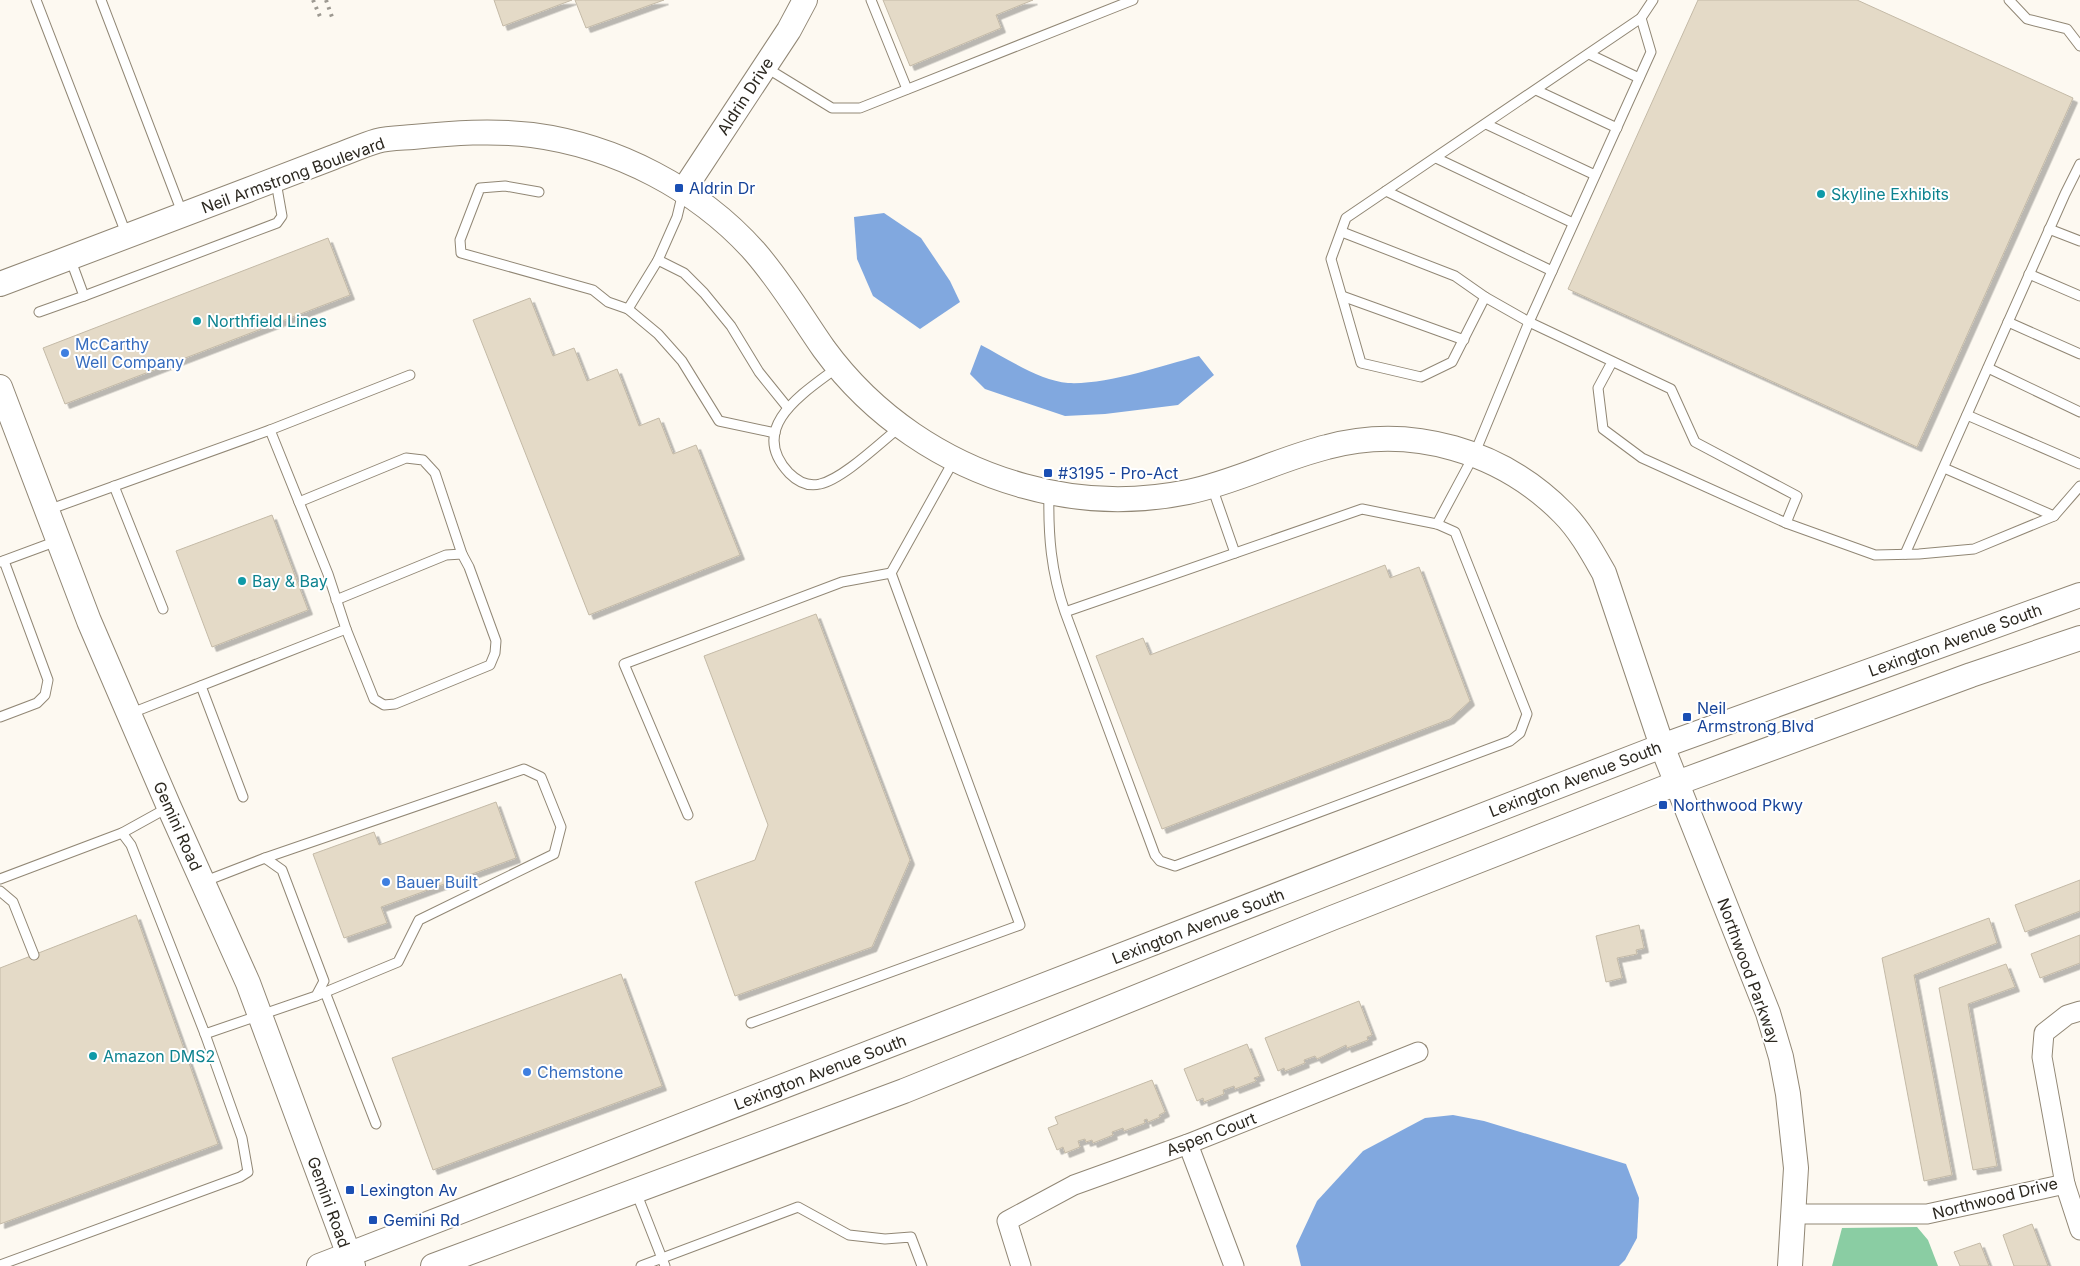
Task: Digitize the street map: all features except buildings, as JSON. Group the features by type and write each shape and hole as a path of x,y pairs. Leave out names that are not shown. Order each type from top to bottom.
{"street":[{"name":"Aldrin Drive","path":"683,191 789,30 805,0"},
{"name":"Neil Armstrong Boulevard","path":"0,284 380,140 458,132 497,132 546,138 575,144 613,156 649,171 683,191 718,217 751,248 779,281 822,346 864,395 912,435 954,460 997,478 1049,492 1089,498 1121,499 1176,494 1212,487 1306,453 1350,442 1396,438 1420,440 1442,445 1474,455 1508,471 1529,484 1565,515 1592,551 1604,573 1662,746"},
{"name":"Gemini Road","path":"0,387 4,412 46,510 89,621 169,807 248,983 351,1260"},
{"name":"Lexington Avenue South","path":"319,1266 351,1260 1662,746 2080,595"},
{"path":"432,1266 636,1192 904,1091 1332,918 1677,783 1962,678 2080,638"},
{"name":"Northwood Parkway","path":"1662,746 1766,1006 1781,1057 1791,1112 1795,1158 1794,1214 1790,1266"},
{"name":"Northwood Drive","path":"1794,1214 1927,1214 2065,1184 2042,1057 2044,1033 2067,1016 2080,1011"},
{"name":"Aspen Court","path":"1021,1266 1007,1221 1074,1186 1188,1144 1418,1052"},
{"path":"1188,1144 1234,1266"},
{"path":"2065,1184 2080,1230"}],"lane":[{"path":"36,0 127,236"},
{"path":"101,0 183,215"},
{"path":"871,0 907,89"},
{"path":"765,66 832,108 860,108 1133,0"},
{"path":"1485,297 1452,362 1420,377 1361,363 1331,260 1346,218 1641,18 1653,0"},
{"path":"2009,0 2027,19 2067,29 2080,46"},
{"path":"1437,524 1474,455 1529,322 1650,52 1641,18"},
{"path":"1589,54 1639,78"},
{"path":"1536,90 1617,128"},
{"path":"1486,124 1595,174"},
{"path":"1436,158 1573,223"},
{"path":"1905,554 2049,229 2080,164"},
{"path":"39,312 277,222 282,216 276,180"},
{"path":"2071,182 2080,185"},
{"path":"539,192 505,186 480,188 460,240 460,253 593,290 608,302 628,309 658,334 682,361 718,421 775,433"},
{"path":"628,309 658,260 677,217 683,191"},
{"path":"1386,191 1552,271"},
{"path":"2049,229 2080,241"},
{"path":"1342,232 1455,276 1485,297 1529,322 1671,389 1695,442 1798,496 1786,523"},
{"path":"70,258 84,296"},
{"path":"658,260 684,273 704,293 731,326 758,372 788,408"},
{"path":"2029,274 2080,296"},
{"path":"1342,296 1464,340"},
{"path":"2008,322 2080,354"},
{"path":"1612,362 1598,388 1603,429 1642,458 1786,523 1875,555 1974,549 2054,516 2080,486"},
{"path":"838,366 796,400 777,423 775,445 783,466 799,481 809,485 818,485 842,473 900,426"},
{"path":"1988,368 2080,412"},
{"path":"46,510 270,430 410,374"},
{"path":"1967,415 2080,464"},
{"path":"270,430 299,502 328,574 346,629 374,699 384,705 395,704 490,665 495,653 496,641 469,566 462,554 435,473 423,460 406,458 299,502"},
{"path":"750,1023 1020,925 891,573 954,460"},
{"path":"1944,468 2054,516"},
{"path":"114,486 163,609"},
{"path":"1212,487 1235,553"},
{"path":"1049,492 1048,532 1058,592 1065,612 1155,855 1160,861 1175,866 1510,741 1520,733 1527,714 1455,532 1437,524 1362,509 1065,612"},
{"path":"0,717 37,703 45,695 48,680 2,562 58,541"},
{"path":"336,600 446,556 462,554"},
{"path":"688,815 624,664 842,582 891,573"},
{"path":"129,714 346,629"},
{"path":"201,686 243,797"},
{"path":"203,882 265,858 524,769 541,777 561,827 554,854 419,920 398,962 316,996 206,1034"},
{"path":"0,879 122,833 169,807"},
{"path":"0,1265 240,1177 248,1172 242,1138 206,1034 131,846 122,833"},
{"path":"265,858 282,870 324,981 316,996"},
{"path":"0,890 13,902 34,955"},
{"path":"325,992 376,1124"},
{"path":"636,1192 663,1262"},
{"path":"642,1266 663,1262 798,1207 849,1235 885,1239 911,1238 922,1266"}],"green space":[{"path":"1917,1227 1928,1240 1938,1266 1832,1266 1842,1228"}],"water":[{"path":"884,213 921,238 950,281 960,302 920,329 873,296 857,259 854,217"},
{"path":"981,345 1035,374 1068,383 1083,383 1116,378 1199,356 1214,375 1178,405 1105,414 1065,416 985,389 970,374"},
{"path":"1453,1115 1484,1121 1626,1164 1639,1198 1637,1238 1625,1260 1619,1266 1301,1266 1296,1246 1317,1201 1363,1151 1425,1118"}],"railway":[{"path":"313,0 321,19"},
{"path":"326,0 332,17"}],"place":[{"name":"Aldrin Dr","path":"679,188"},
{"name":"Skyline Exhibits","path":"1821,194"},
{"name":"Northfield Lines","path":"197,321"},
{"name":"McCarthy Well Company","path":"65,353"},
{"name":"#3195 - Pro-Act","path":"1048,473"},
{"name":"Bay & Bay","path":"242,581"},
{"name":"Neil Armstrong Blvd","path":"1687,717"},
{"name":"Northwood Pkwy","path":"1663,805"},
{"name":"Bauer Built","path":"386,882"},
{"name":"Amazon DMS2","path":"93,1056"},
{"name":"Chemstone","path":"527,1072"},
{"name":"Lexington Av","path":"350,1190"},
{"name":"Gemini Rd","path":"373,1220"}]}
